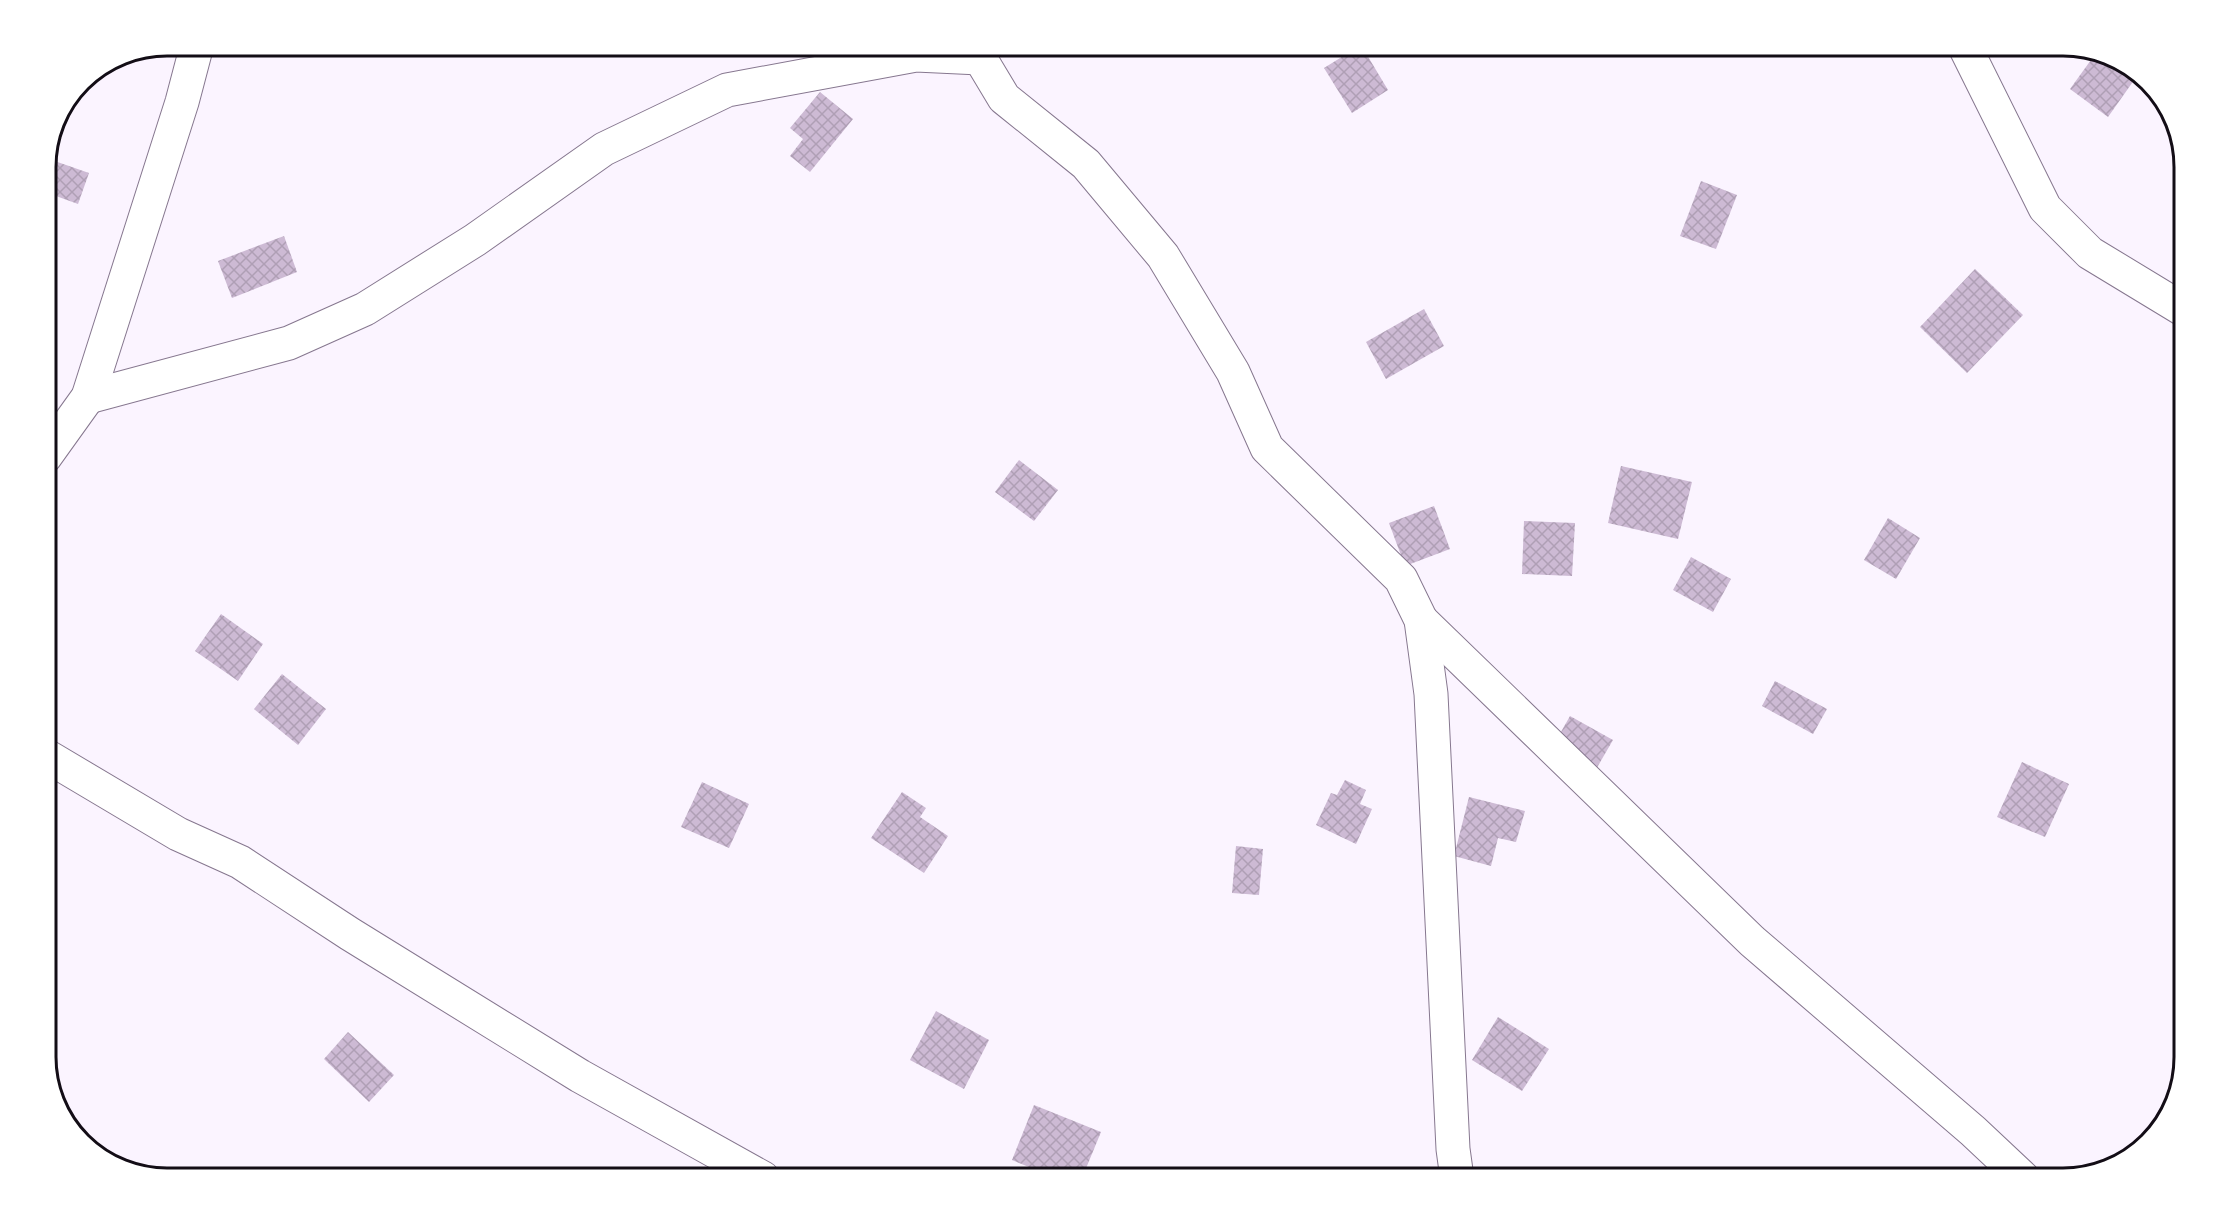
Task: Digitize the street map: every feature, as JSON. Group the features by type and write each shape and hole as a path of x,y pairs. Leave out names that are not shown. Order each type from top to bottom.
{"street":[{"path":"56,441 88,397 182,102 194,56"},
{"path":"88,397 289,343 365,309 475,240 604,149 728,90 887,56"},
{"path":"987,56 1004,98 1086,164 1163,256 1233,372 1267,448 1401,579 1421,620 1431,694 1456,1168"},
{"path":"1969,56 2045,208 2090,253 2173,303"},
{"path":"1421,620 1752,941 1973,1131 2012,1168"},
{"path":"56,762 178,834 240,862 350,934 580,1076 745,1168"}],"building":[{"path":"1343,56 1368,56 1388,90 1352,113 1324,68"},
{"path":"2092,59 2111,67 2133,81 2108,117 2070,89"},
{"path":"820,92 853,119 810,172 790,156 803,139 790,128"},
{"path":"56,161 89,173 78,204 56,196"},
{"path":"1701,181 1737,195 1716,249 1680,236"},
{"path":"284,236 297,272 232,298 218,261"},
{"path":"1975,269 2023,315 1967,373 1920,327"},
{"path":"1424,309 1444,346 1386,379 1366,342"},
{"path":"1019,460 1058,490 1034,521 995,492"},
{"path":"1621,466 1692,482 1678,539 1608,523"},
{"path":"1434,506 1450,549 1405,566 1389,523"},
{"path":"1888,518 1920,538 1896,579 1864,560"},
{"path":"1524,521 1575,523 1572,576 1522,574"},
{"path":"1691,557 1731,579 1713,612 1673,590"},
{"path":"221,614 263,644 238,681 195,651"},
{"path":"282,674 326,709 298,745 254,709"},
{"path":"1775,681 1827,709 1813,734 1762,706"},
{"path":"1570,716 1613,740 1595,771 1553,746"},
{"path":"2022,762 2069,784 2045,837 1997,817"},
{"path":"1345,780 1366,790 1360,804 1372,809 1356,844 1316,825 1331,793 1337,795"},
{"path":"702,782 749,804 729,848 681,827"},
{"path":"902,792 926,808 920,817 948,836 924,873 871,838"},
{"path":"1469,797 1525,811 1516,842 1498,838 1491,866 1454,856"},
{"path":"1236,846 1263,849 1259,895 1232,893"},
{"path":"936,1011 989,1040 964,1089 910,1060"},
{"path":"1498,1017 1549,1049 1522,1091 1472,1060"},
{"path":"348,1032 394,1075 369,1102 324,1059"},
{"path":"1034,1105 1101,1132 1086,1168 1032,1168 1012,1160"}]}
